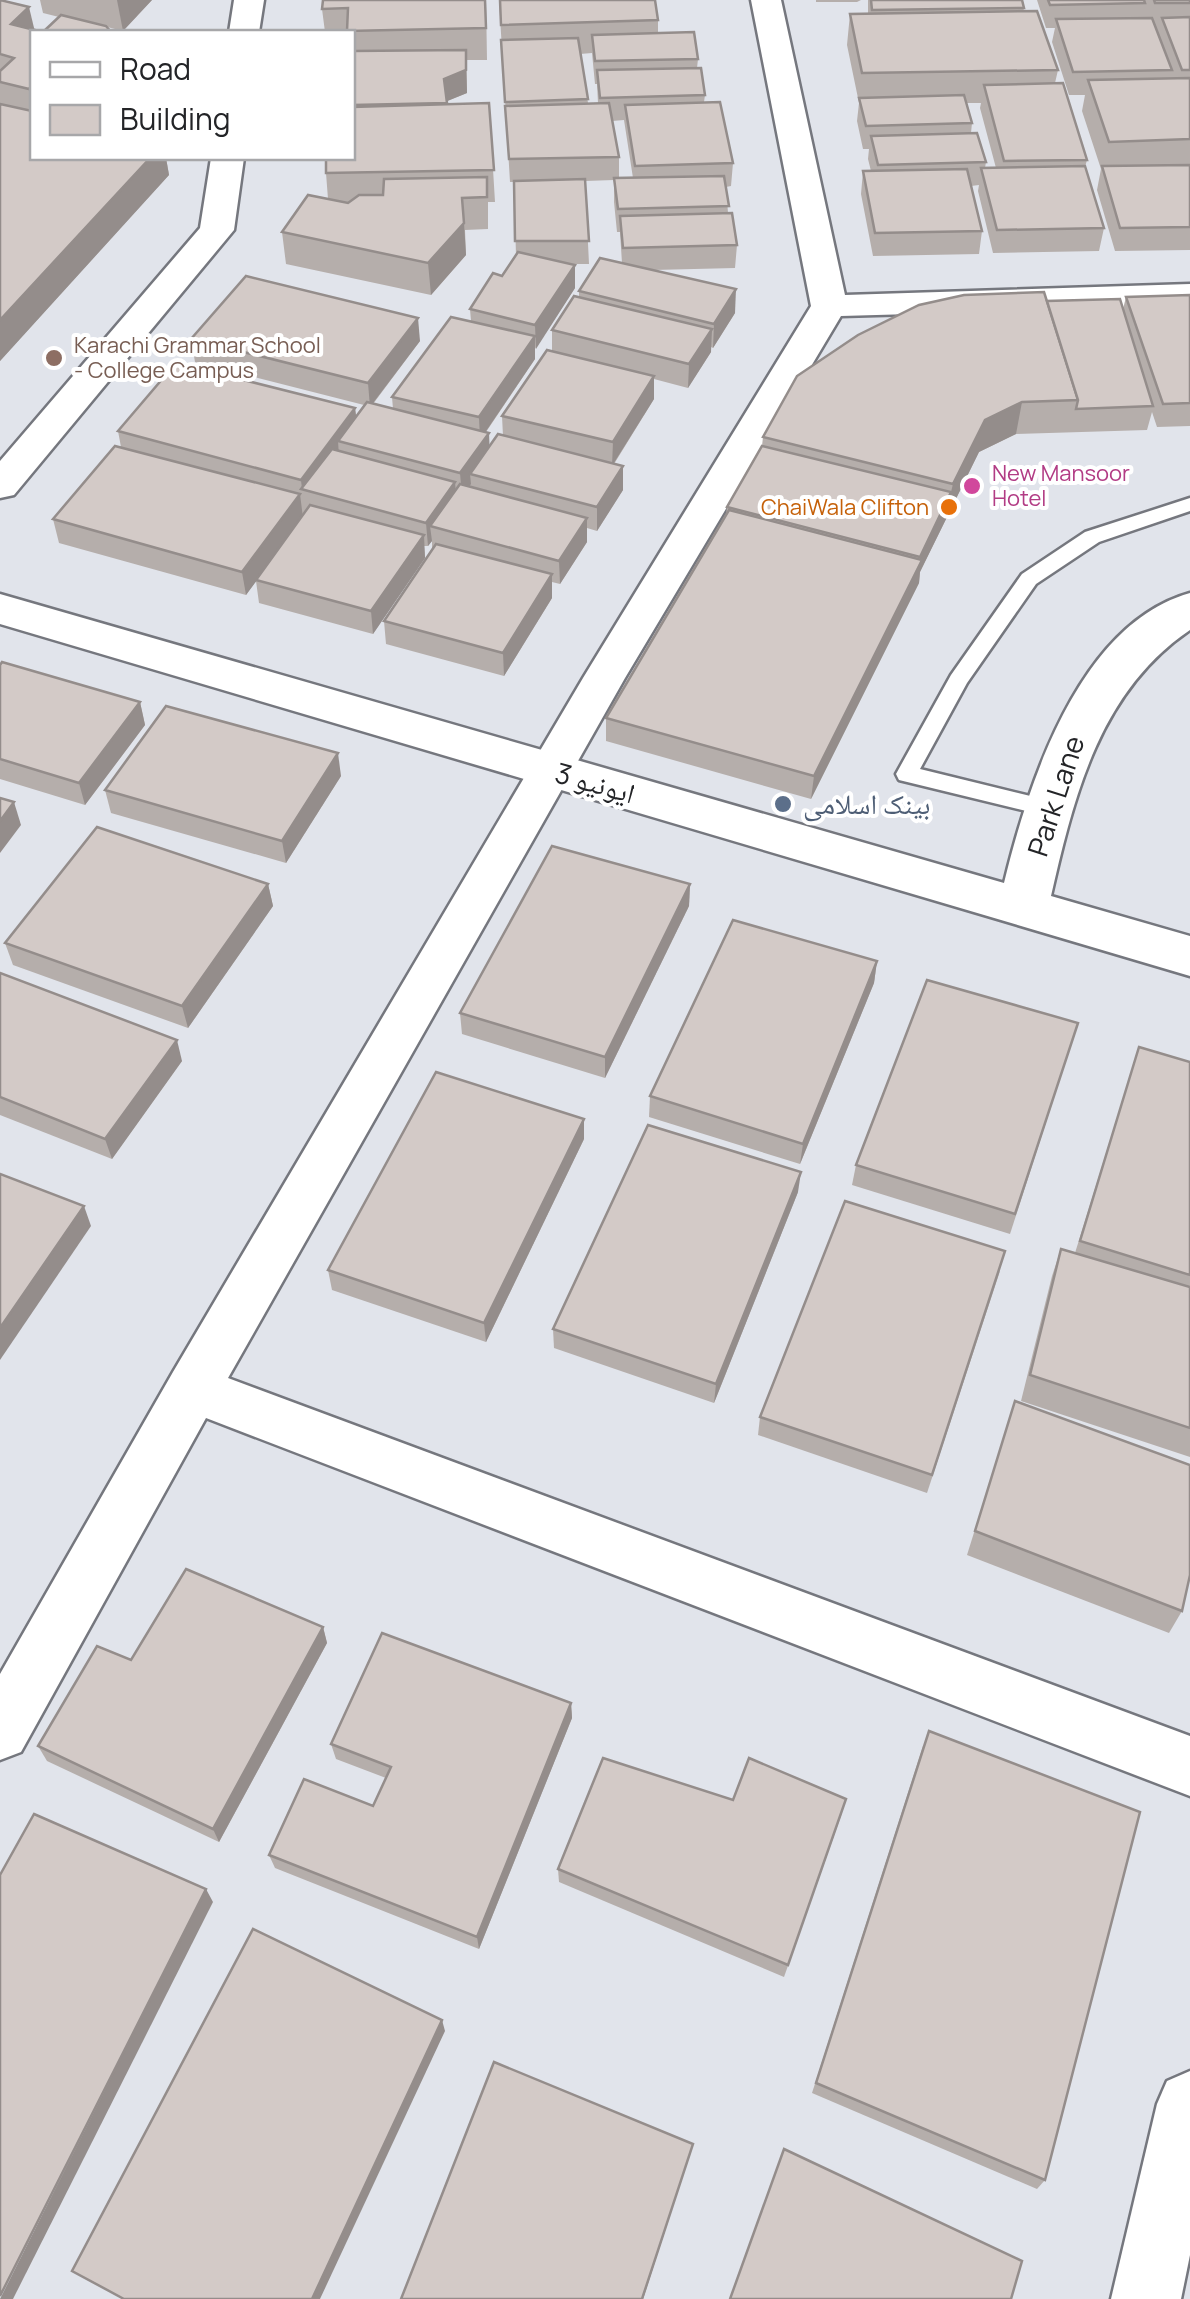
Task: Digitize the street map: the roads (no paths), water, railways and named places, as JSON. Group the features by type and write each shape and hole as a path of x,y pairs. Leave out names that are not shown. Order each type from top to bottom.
{"street":[{"path":"244,30 249,0"},
{"path":"0,1731 192,1389 551,770 758,418 829,306 766,0"},
{"path":"0,486 217,230 227,160"},
{"path":"829,306 1190,295"},
{"name":"Park Lane","path":"1023,910 1047,808 1078,728 1120,663 1190,608"},
{"name":"ایونیو 3","path":"0,609 1190,956"},
{"path":"192,1389 1190,1766"},
{"path":"1146,2299 1190,2104"}],"lane":[{"path":"1047,808 907,774 958,680 1029,579 1092,537 1190,504"}],"place":[{"name":"Karachi Grammar School - College Campus","path":"54,358"},
{"name":"New Mansoor Hotel","path":"972,486"},
{"name":"ChaiWala Clifton","path":"949,507"},
{"name":"بینک اسلامی","path":"783,804"}]}
